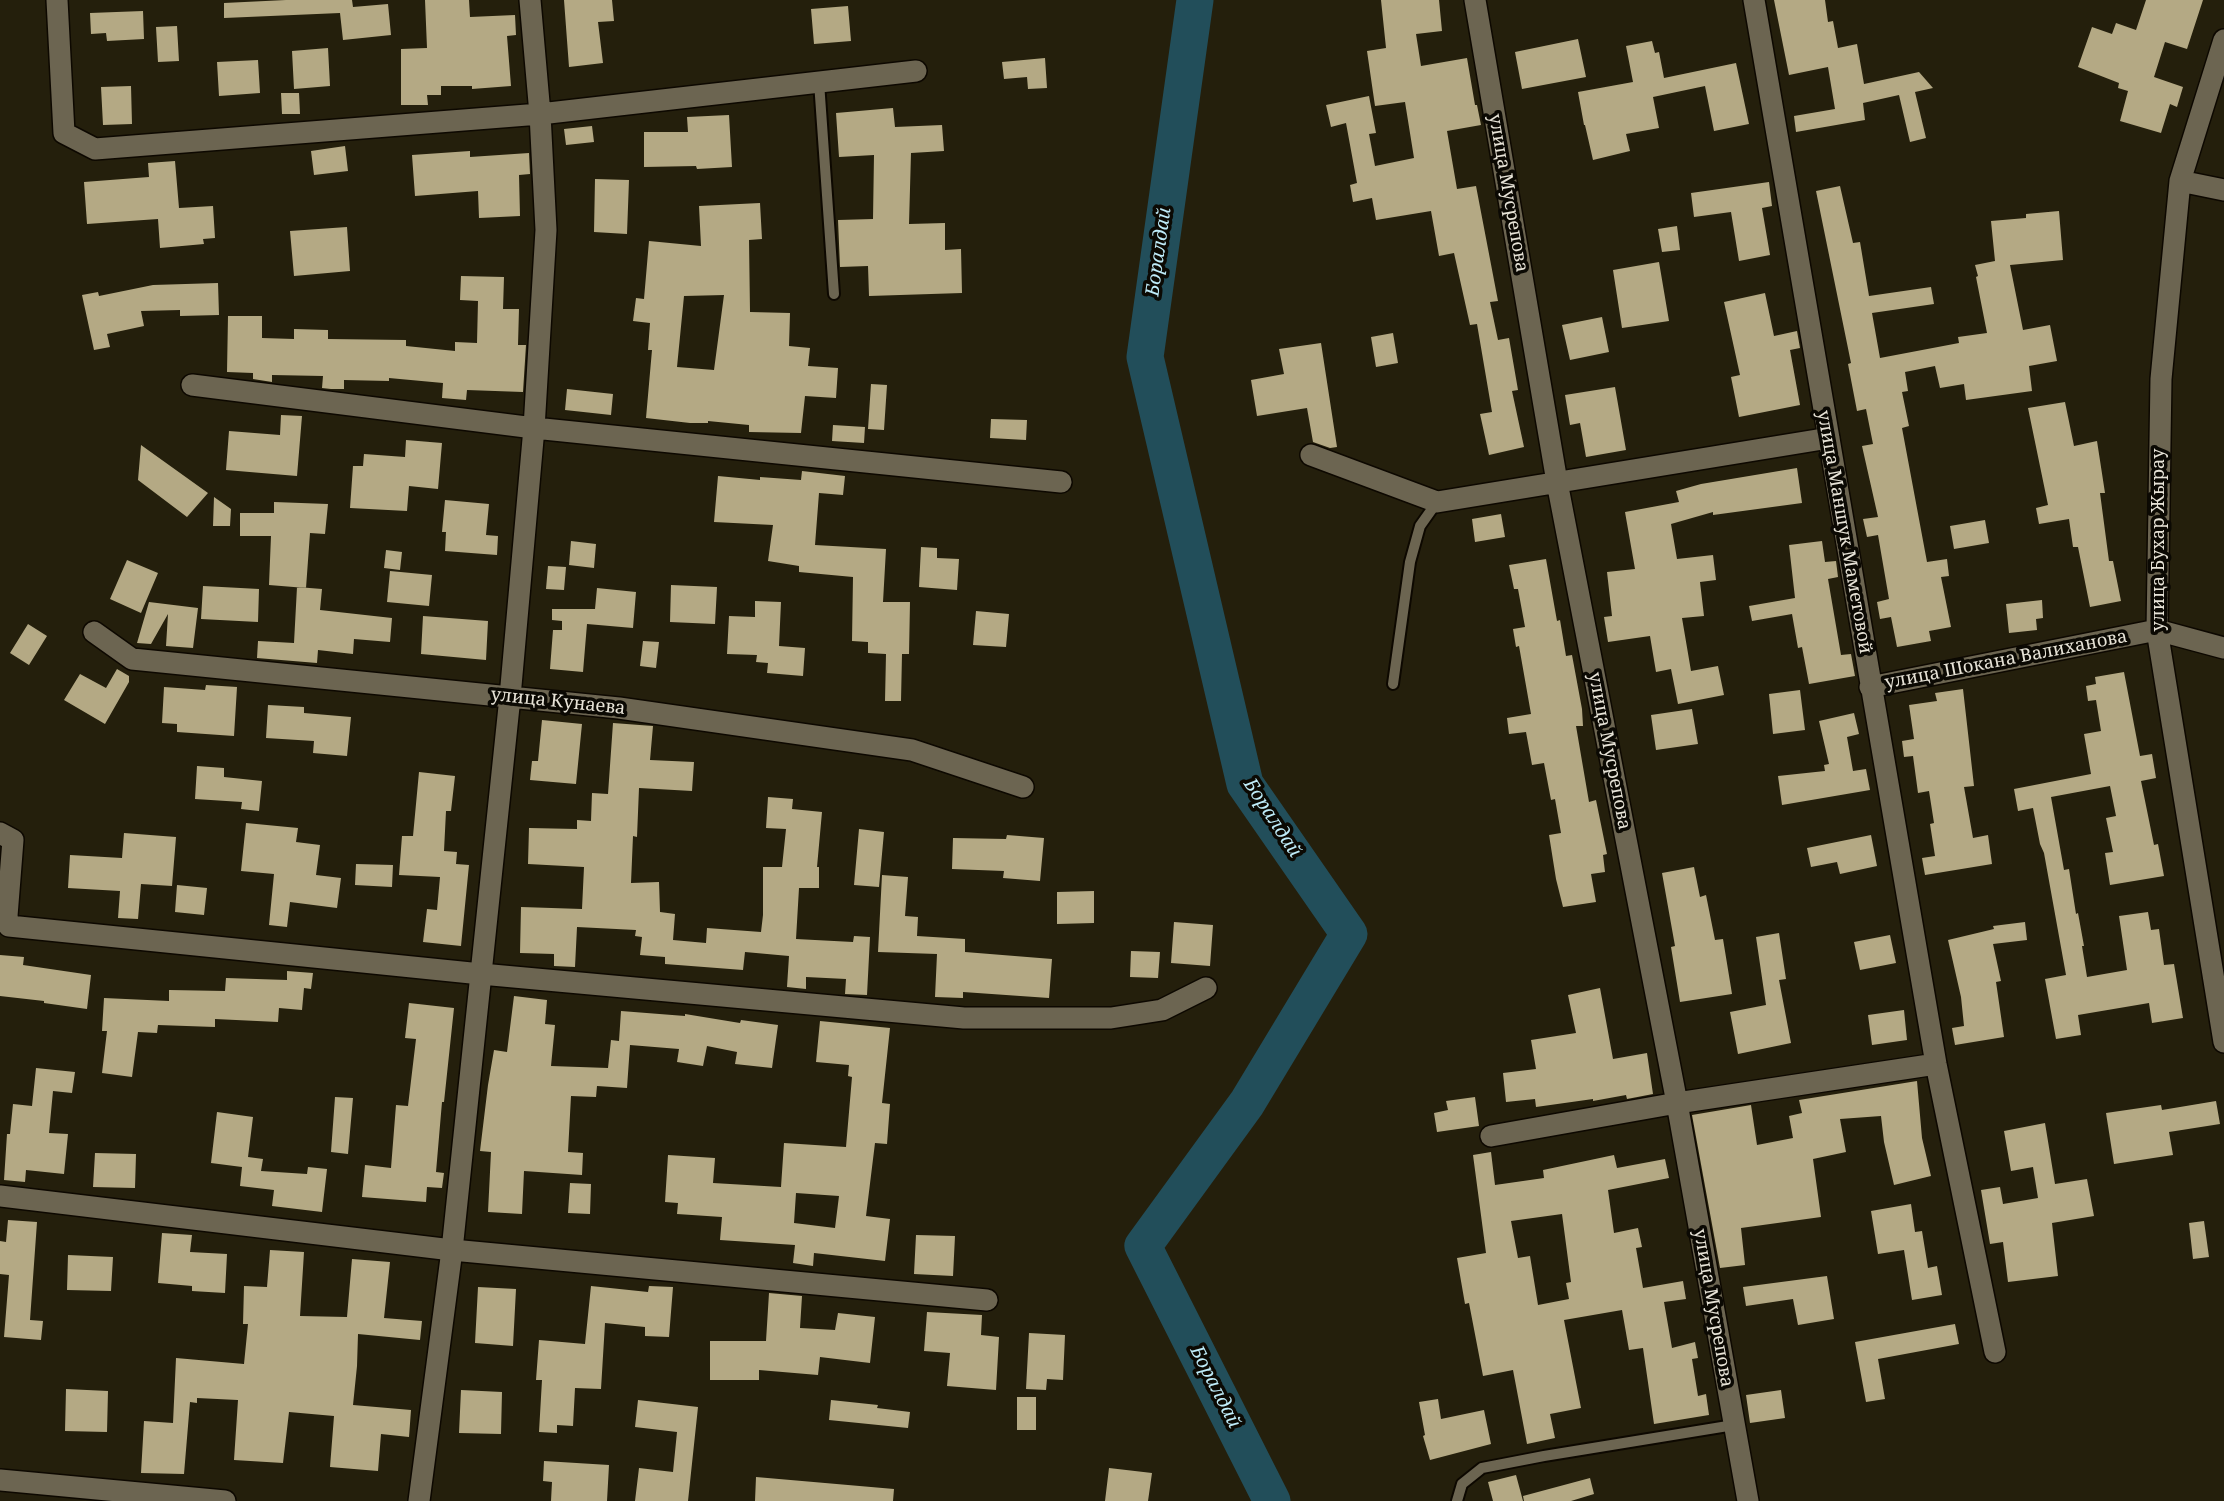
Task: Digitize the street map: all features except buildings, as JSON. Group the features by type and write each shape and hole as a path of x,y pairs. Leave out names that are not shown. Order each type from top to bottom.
{"street":[{"path":"57,0 64,133 95,149 540,114 916,71"},
{"path":"419,1501 452,1250 510,697 534,428 545,230 540,114 530,0"},
{"name":"улица Мусрепова","path":"1475,0 1557,482 1677,1103 1748,1501"},
{"name":"улица Маншук Маметовой","path":"1754,0 1936,1064 1995,1352"},
{"name":"улица Бухар Жырау","path":"2224,40 2180,181 2161,379 2157,630 2224,1042"},
{"path":"2180,181 2224,190"},
{"path":"192,385 534,428 1061,482"},
{"path":"1311,455 1437,502 1829,438"},
{"name":"улица Шокана Валиханова","path":"1870,687 2157,630 2224,648"},
{"name":"улица Кунаева","path":"94,632 132,660 619,708 912,750 1023,787"},
{"path":"0,833 13,840 7,916 9,926 481,974 964,1018 1111,1017 1162,1010 1206,988"},
{"path":"1491,1136 1677,1103 1936,1064"},
{"path":"0,1196 452,1250 987,1300"},
{"path":"0,1480 225,1501"}],"lane":[{"path":"819,82 834,295"},
{"path":"1393,684 1410,562 1420,526 1437,502"},
{"path":"1457,1501 1462,1484 1482,1468 1734,1425"}],"waterway":[{"name":"Боралдай","path":"1195,0 1145,357 1245,784 1349,934 1247,1103 1143,1246 1272,1501"}]}
